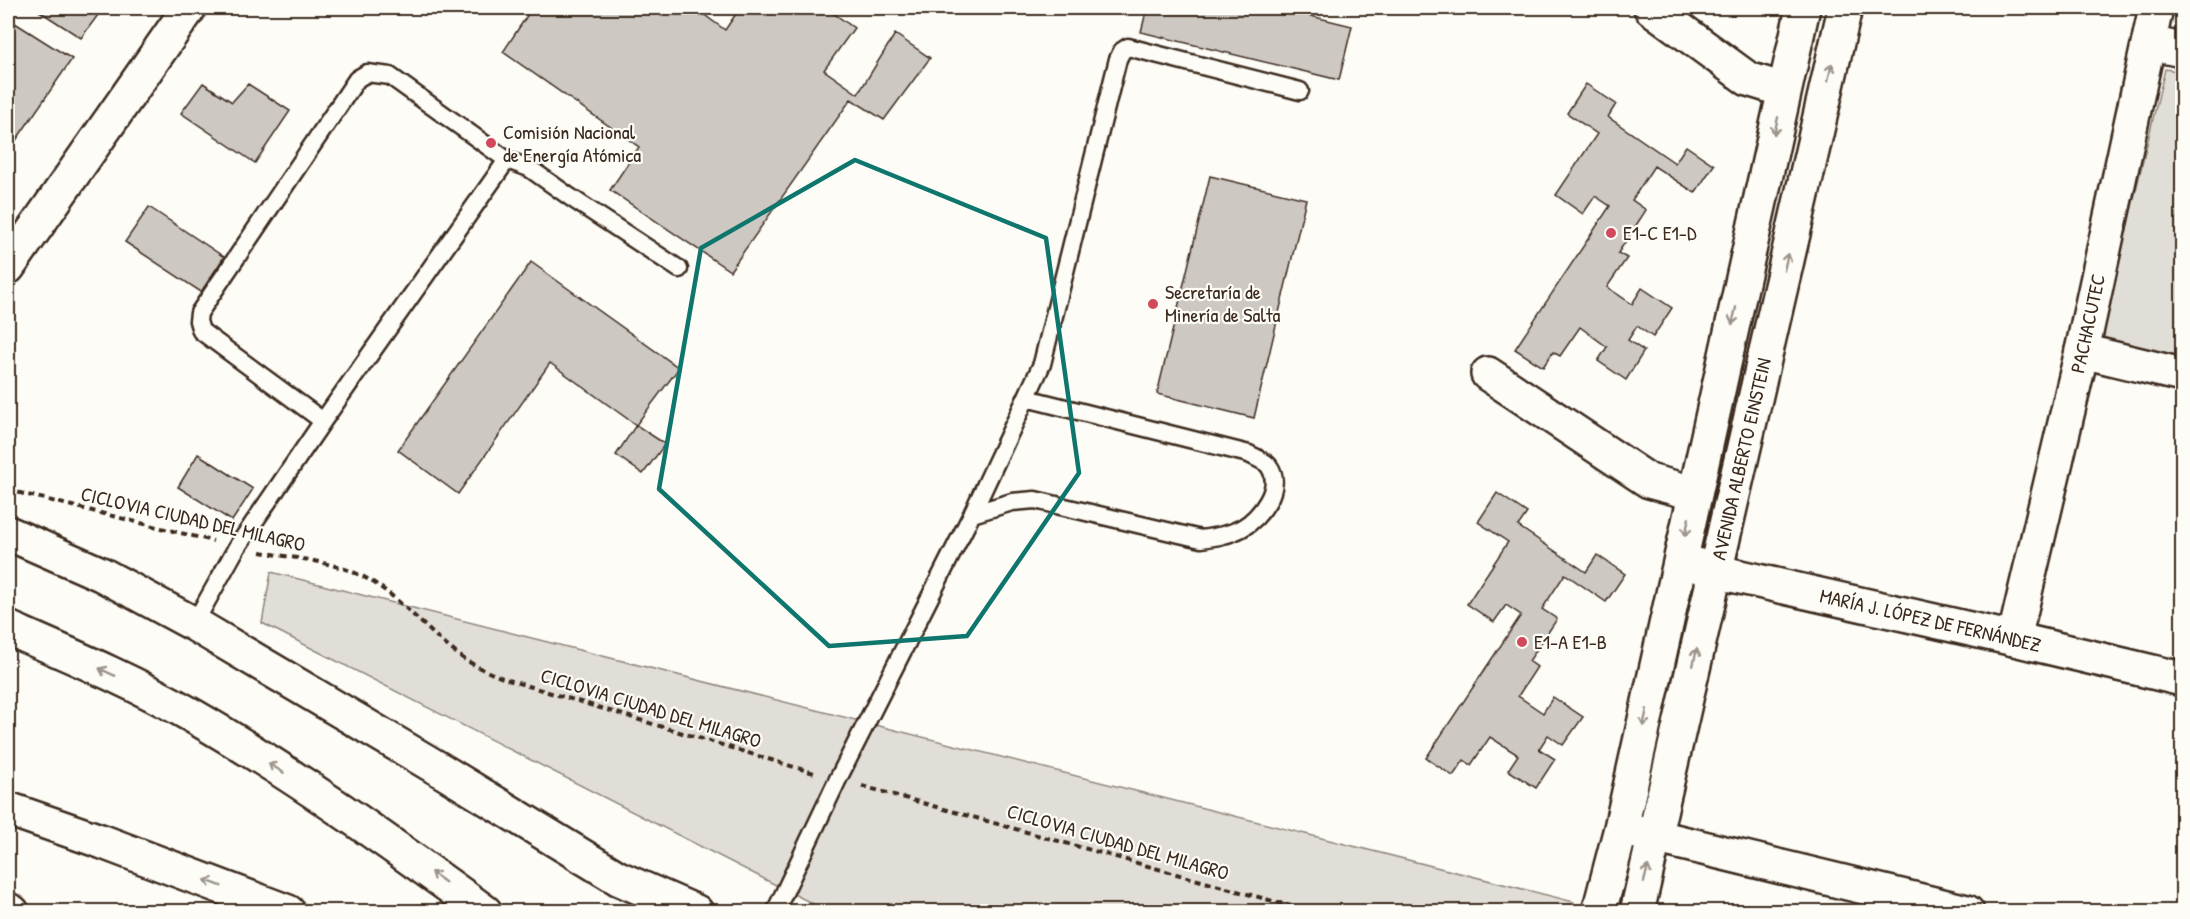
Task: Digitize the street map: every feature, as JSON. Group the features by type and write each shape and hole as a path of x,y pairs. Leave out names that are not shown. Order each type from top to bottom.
{"street":[{"path":"8,267 189,8"},
{"path":"1651,8 1748,79 1784,90"},
{"name":"AVENIDA ALBERTO EINSTEIN","path":"1599,912 1621,828 1803,8"},
{"name":"AVENIDA ALBERTO EINSTEIN","path":"1637,912 1845,8"},
{"name":"PACHACUTEC","path":"2014,639 2082,351 2156,8"},
{"path":"2149,43 2182,50"},
{"path":"2082,351 2182,375"},
{"path":"1488,374 1649,481 1694,493"},
{"path":"8,533 101,574 194,624 618,878 696,912"},
{"name":"MARÍA J. LÓPEZ DE FERNÁNDEZ","path":"1680,560 1714,571 2182,679"},
{"path":"8,628 108,672 193,716 362,822 485,912"},
{"path":"8,809 103,842 288,912"},
{"path":"1621,828 1967,912"},
{"path":"8,910 12,912"}],"lane":[{"path":"775,912 838,779 972,514 1042,364 1118,59 1122,51 1128,47 1300,91"},
{"path":"323,421 201,331 198,321 199,313 357,79 366,73 390,76 507,160 529,168 679,269"},
{"path":"194,624 237,547 507,160"},
{"path":"972,514 1012,502 1035,500 1201,538 1220,536 1242,528 1259,514 1269,499 1274,481 1268,466 1249,454 1026,398"}],"path":[{"name":"CICLOVIA CIUDAD DEL MILAGRO","path":"8,490 237,547 341,568 360,575 380,587 457,654 477,667 505,679 838,779 1312,912"}],"highlighted area":[{"path":"855,160 1046,238 1079,473 967,636 829,646 659,489 701,248"}],"shaded area":[{"path":"2165,69 2182,72 2182,370 2097,353"},
{"path":"271,572 1574,902 1572,912 827,911 262,623"}],"building":[{"path":"37,8 86,8 98,15 81,38"},
{"path":"532,8 695,8 725,30 740,8 826,8 854,28 824,70 858,94 895,34 930,58 884,120 851,99 730,271 610,190 639,147 503,52"},
{"path":"1147,8 1278,8 1352,26 1339,80 1141,32"},
{"path":"15,23 72,59 8,152 8,35"},
{"path":"203,83 232,102 248,84 290,111 255,163 181,113"},
{"name":"E1-C E1-D","path":"1586,84 1616,104 1608,117 1675,163 1686,146 1714,165 1695,193 1654,166 1632,200 1646,210 1618,253 1627,258 1607,287 1632,304 1642,288 1672,308 1653,337 1637,326 1628,340 1644,351 1626,380 1598,361 1607,347 1580,327 1560,356 1553,352 1543,367 1515,349 1610,206 1595,196 1583,214 1556,195 1597,134 1567,113"},
{"path":"1210,176 1306,199 1254,418 1157,394"},
{"path":"149,207 224,257 201,292 125,242"},
{"path":"531,262 679,368 636,425 550,363 458,494 398,450"},
{"path":"636,425 665,444 643,474 616,455"},
{"path":"198,454 253,489 232,521 178,487"},
{"name":"E1-A E1-B","path":"1497,493 1527,513 1518,526 1586,572 1597,555 1625,574 1606,602 1565,574 1542,609 1557,619 1529,661 1537,667 1518,696 1543,713 1553,697 1583,717 1563,745 1548,735 1539,749 1555,759 1536,788 1508,770 1518,755 1490,737 1471,765 1464,760 1453,776 1426,758 1521,615 1506,605 1494,622 1467,604 1508,542 1478,522"}],"place":[{"name":"Comisión Nacional de Energía Atómica","path":"491,143"},
{"name":"E1-C E1-D","path":"1611,233"},
{"name":"Secretaría de Minería de Salta","path":"1153,304"},
{"name":"E1-A E1-B","path":"1522,642"}]}
